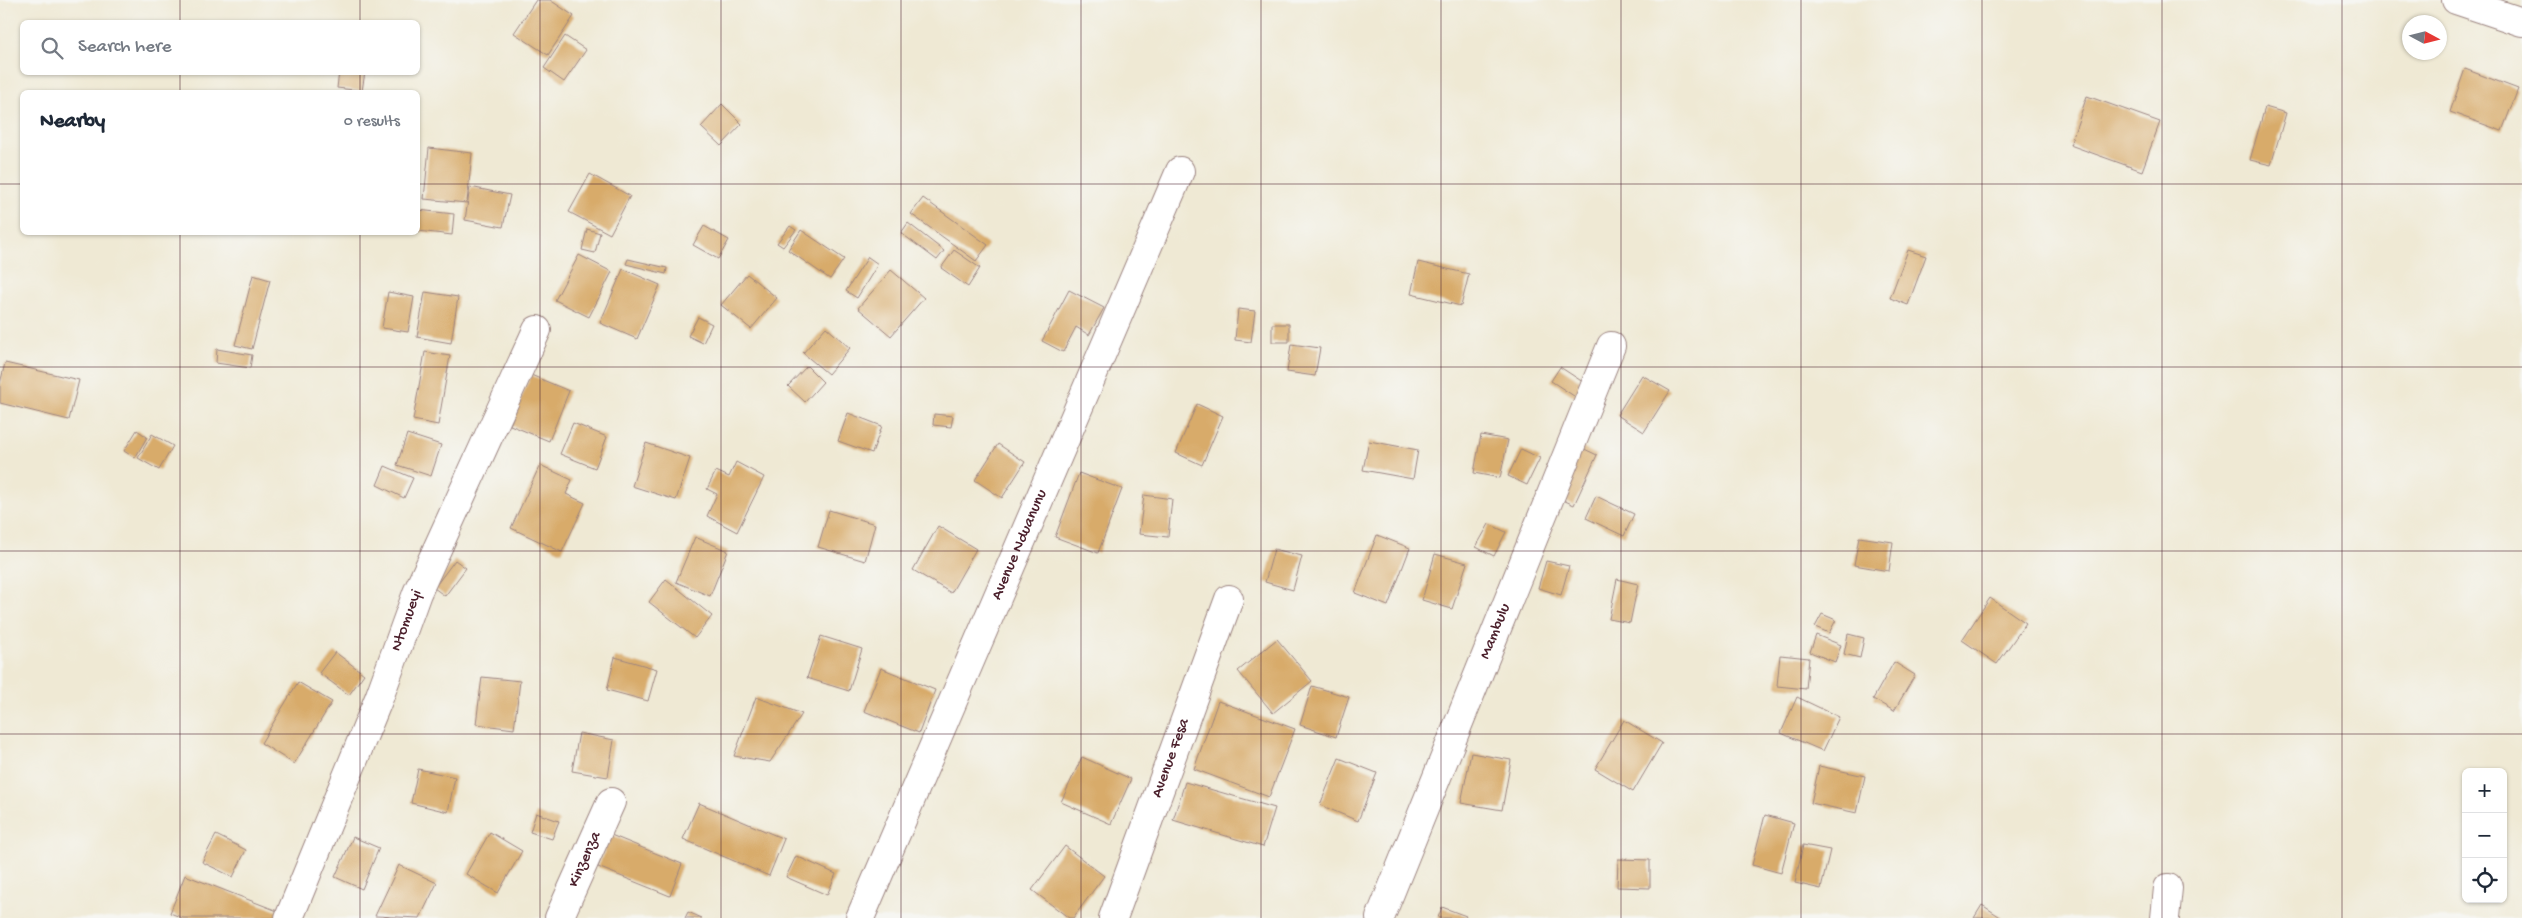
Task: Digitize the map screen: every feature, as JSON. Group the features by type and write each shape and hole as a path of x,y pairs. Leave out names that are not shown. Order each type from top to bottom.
{"street":[{"path":"2456,0 2522,22"},
{"name":"Avenue Nduanunu","path":"860,918 1180,171"},
{"name":"Ntomueyi","path":"289,918 379,698 417,593 537,330"},
{"name":"Mambulu","path":"1380,918 1611,346"},
{"name":"Avenue Fesa","path":"1113,918 1229,599"},
{"name":"Kinzenza","path":"559,918 611,802"},
{"path":"2165,918 2168,888"}],"building":[{"path":"536,0 550,0 574,16 548,55 514,33"},
{"path":"565,36 586,50 564,82 544,68"},
{"path":"2465,69 2518,89 2502,131 2450,112"},
{"path":"339,75 365,75 362,90 337,88"},
{"path":"2087,96 2160,122 2142,171 2070,145"},
{"path":"722,104 742,124 721,146 701,127"},
{"path":"2265,107 2286,113 2271,165 2250,160"},
{"path":"429,148 472,153 467,203 424,199"},
{"path":"590,174 630,196 610,234 569,212"},
{"path":"470,187 510,195 503,227 465,220"},
{"path":"923,198 988,245 976,261 911,214"},
{"path":"420,210 454,214 452,235 420,231"},
{"path":"908,223 944,251 937,260 901,233"},
{"path":"704,226 729,240 718,259 693,245"},
{"path":"790,226 796,230 783,247 777,243"},
{"path":"587,229 600,233 595,253 582,250"},
{"path":"801,230 844,259 830,279 788,250"},
{"path":"954,250 980,268 968,287 941,268"},
{"path":"1908,250 1926,256 1908,305 1890,298"},
{"path":"579,255 612,272 589,317 555,300"},
{"path":"868,257 878,264 857,298 846,291"},
{"path":"628,259 667,268 666,274 626,264"},
{"path":"1418,262 1469,274 1461,306 1411,294"},
{"path":"623,269 660,285 637,339 600,323"},
{"path":"891,270 924,298 891,336 858,308"},
{"path":"747,274 777,298 751,329 721,305"},
{"path":"253,275 270,280 252,349 235,345"},
{"path":"1069,290 1104,308 1089,335 1076,327 1063,352 1042,341"},
{"path":"388,292 414,297 408,332 382,328"},
{"path":"425,292 458,297 451,343 417,337"},
{"path":"1238,309 1255,311 1251,342 1235,340"},
{"path":"698,317 712,324 703,343 688,336"},
{"path":"1272,324 1289,324 1289,342 1272,342"},
{"path":"826,327 850,348 828,374 803,353"},
{"path":"1291,344 1320,348 1315,376 1287,372"},
{"path":"217,349 252,355 250,368 216,363"},
{"path":"425,352 450,356 438,425 413,420"},
{"path":"5,363 79,380 69,420 0,403 0,384"},
{"path":"807,366 823,382 805,402 788,386"},
{"path":"1560,367 1586,384 1577,398 1551,381"},
{"path":"531,375 569,391 549,441 510,425"},
{"path":"1642,375 1670,391 1644,432 1617,415"},
{"path":"1197,404 1223,416 1202,465 1176,453"},
{"path":"848,413 882,426 872,453 838,441"},
{"path":"934,414 953,416 951,427 933,425"},
{"path":"573,423 607,437 595,468 560,454"},
{"path":"137,430 147,437 135,458 124,451"},
{"path":"152,434 173,446 159,470 138,458"},
{"path":"407,434 441,445 431,476 397,465"},
{"path":"1481,435 1508,440 1500,478 1474,473"},
{"path":"1369,441 1418,450 1413,479 1363,470"},
{"path":"646,443 690,458 676,500 632,486"},
{"path":"998,444 1025,462 1002,498 975,480"},
{"path":"1578,446 1597,455 1574,505 1554,496"},
{"path":"1521,449 1540,458 1527,485 1508,476"},
{"path":"736,462 764,477 737,532 707,516 717,494 707,489 716,471 729,477"},
{"path":"540,465 572,480 566,494 585,503 562,552 511,528"},
{"path":"385,466 413,478 404,498 377,485"},
{"path":"1079,473 1122,489 1098,553 1055,537"},
{"path":"1144,495 1172,499 1168,537 1139,534"},
{"path":"1596,496 1634,514 1624,536 1586,518"},
{"path":"829,510 875,524 865,561 818,547"},
{"path":"1489,524 1506,532 1494,556 1476,547"},
{"path":"938,526 976,549 951,593 913,570"},
{"path":"1377,535 1410,548 1388,606 1355,593"},
{"path":"695,537 728,551 710,596 676,582"},
{"path":"1859,537 1893,542 1889,571 1854,565"},
{"path":"1274,549 1302,556 1293,590 1265,582"},
{"path":"1435,554 1467,563 1452,609 1422,600"},
{"path":"455,560 466,568 445,596 434,588"},
{"path":"1546,561 1569,566 1561,595 1538,588"},
{"path":"666,579 712,616 695,638 649,602"},
{"path":"1617,579 1638,584 1630,623 1609,619"},
{"path":"1990,598 2026,623 1997,664 1962,640"},
{"path":"1822,614 1836,620 1829,633 1815,627"},
{"path":"1848,634 1864,638 1860,658 1844,654"},
{"path":"1816,635 1841,645 1835,662 1810,652"},
{"path":"821,636 862,649 849,691 807,678"},
{"path":"1277,639 1312,681 1273,713 1238,671"},
{"path":"335,652 364,674 349,695 319,673"},
{"path":"1780,655 1809,658 1806,689 1777,686"},
{"path":"615,657 657,669 648,701 607,690"},
{"path":"1894,662 1915,675 1894,711 1873,699"},
{"path":"881,668 935,690 919,733 864,711"},
{"path":"482,677 520,681 514,729 476,724"},
{"path":"298,682 332,702 294,764 261,743"},
{"path":"1312,686 1349,697 1336,737 1300,725"},
{"path":"756,697 802,714 770,762 734,756"},
{"path":"1797,697 1839,717 1823,751 1781,733"},
{"path":"1218,701 1295,729 1269,797 1194,769"},
{"path":"1624,720 1662,743 1633,792 1595,769"},
{"path":"579,733 614,740 608,777 572,771"},
{"path":"1471,753 1511,760 1502,810 1461,803"},
{"path":"1082,757 1131,779 1111,824 1061,802"},
{"path":"1339,758 1377,773 1358,821 1320,805"},
{"path":"1819,766 1865,776 1857,813 1811,803"},
{"path":"418,769 455,777 448,812 411,803"},
{"path":"1185,782 1275,808 1263,847 1173,820"},
{"path":"699,803 784,839 769,876 683,839"},
{"path":"536,813 559,821 552,839 530,832"},
{"path":"1765,815 1794,823 1781,873 1752,865"},
{"path":"490,832 522,851 498,893 466,874"},
{"path":"216,835 246,850 233,877 202,862"},
{"path":"611,835 682,864 670,896 598,867"},
{"path":"353,837 379,848 362,889 335,877"},
{"path":"1803,845 1830,850 1821,889 1795,883"},
{"path":"1065,846 1104,876 1073,918 1069,918 1032,890"},
{"path":"796,856 836,874 827,895 786,877"},
{"path":"1618,859 1650,860 1650,888 1617,887"},
{"path":"399,865 437,883 420,918 375,916"},
{"path":"185,875 280,912 277,918 183,918 170,913"},
{"path":"1982,905 2002,918 1974,918"},
{"path":"1442,907 1466,916 1465,918 1438,918"},
{"path":"688,912 702,918 685,918"}]}
